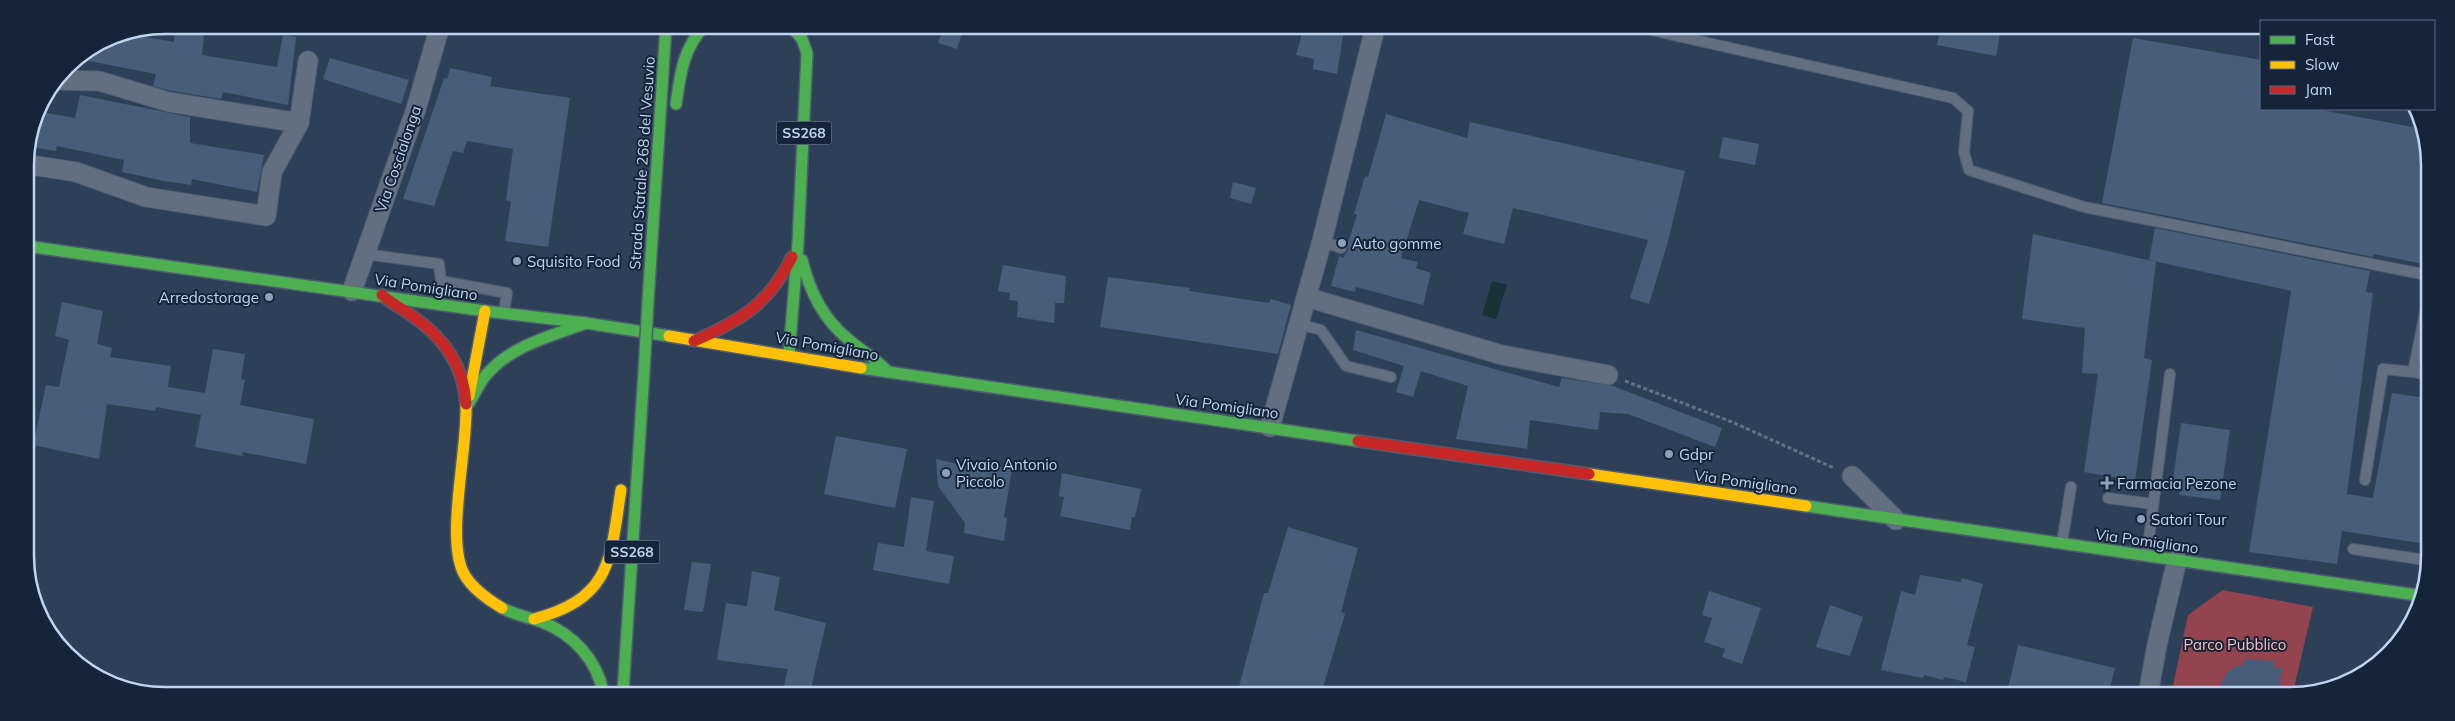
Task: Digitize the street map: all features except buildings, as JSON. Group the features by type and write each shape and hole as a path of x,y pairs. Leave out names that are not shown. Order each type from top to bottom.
{"main road":[{"name":"Strada Statale 268 del Vesuvio","path":"641,411 666,34"},
{"path":"675,116 684,65 697,34"},
{"name":"SS268","path":"789,354 798,244 807,54 802,39 798,34"},
{"path":"654,218 670,143"},
{"path":"694,341 730,324 759,306 783,280 798,244"},
{"path":"798,244 809,290 826,320 849,341 878,359 888,372"},
{"name":"Via Pomigliano","path":"34,247 485,311 586,323 789,354 888,372 2415,595"},
{"path":"382,296 434,332 461,372 466,390 466,407 458,492 457,553 467,578 493,604 517,616 534,619 564,634 582,649 596,670 601,687"},
{"path":"466,407 485,311"},
{"path":"466,407 486,376 510,355 524,346 586,323"},
{"name":"SS268","path":"534,619 561,611 578,602 592,591 610,556 625,471 641,411"},
{"name":"SS268","path":"623,687 641,411"}],"street":[{"name":"Via Coscialonga","path":"352,291 416,109 438,34"},
{"path":"1270,427 1322,241 1373,34"},
{"path":"34,165 76,172 146,198 266,216 272,172 299,123 308,61"},
{"path":"65,80 99,81 169,102 299,123"},
{"path":"1306,297 1502,354 1608,375"},
{"path":"1852,476 1896,520"},
{"path":"2149,687 2176,560"}],"lane":[{"path":"1669,34 1953,98 1968,111 1964,152 1969,170 2084,207 2421,274"},
{"path":"1322,241 1341,248"},
{"path":"365,254 439,264 441,281 507,292 504,313"},
{"path":"1299,324 1321,330 1346,366 1391,377"},
{"path":"2413,372 2421,333"},
{"path":"2365,480 2382,369 2421,374"},
{"path":"2147,556 2170,374"},
{"path":"2062,544 2071,487"},
{"path":"2108,498 2154,504"},
{"path":"2353,549 2421,559"}],"path":[{"path":"1608,375 1732,422 1852,476"}],"green space":[{"name":"Parco Pubblico","path":"2223,590 2313,607 2294,687 2173,687 2188,615"}],"shaded area":[{"path":"1492,281 1507,285 1496,319 1482,315"}],"traffic: fast":[{"path":"648,302 665,34"},
{"path":"676,104 684,62 698,34"},
{"path":"789,354 798,244 807,53 802,39 798,34"},
{"path":"34,247 669,336"},
{"path":"802,260 809,283 825,314 840,332 888,372"},
{"path":"644,372 648,302"},
{"path":"466,407 487,374 508,356 533,342 586,323"},
{"path":"861,368 1358,441"},
{"path":"623,687 644,372"},
{"path":"1806,506 2415,595"},
{"path":"502,608 553,627 573,641 589,659 602,687"}],"traffic: slow":[{"path":"469,396 485,311"},
{"path":"669,336 861,368"},
{"path":"466,404 466,423 457,514 458,556 463,572 470,583 485,597 502,608"},
{"path":"1589,474 1806,506"},
{"path":"534,619 560,610 579,600 593,587 603,573 614,537 621,490"}],"traffic: jam":[{"path":"694,341 725,326 752,309 773,287 792,257"},
{"path":"382,295 422,323 441,342 456,364 461,377 466,404"},
{"path":"1358,441 1589,474"}],"place":[{"name":"Auto gomme","path":"1342,243"},
{"name":"Squisito Food","path":"517,261"},
{"name":"Arredostorage","path":"269,297"},
{"name":"Gdpr","path":"1669,454"},
{"name":"Vivaio Antonio Piccolo","path":"946,473"},
{"name":"Farmacia Pezone","path":"2107,483"},
{"name":"Satori Tour","path":"2141,519"}]}
